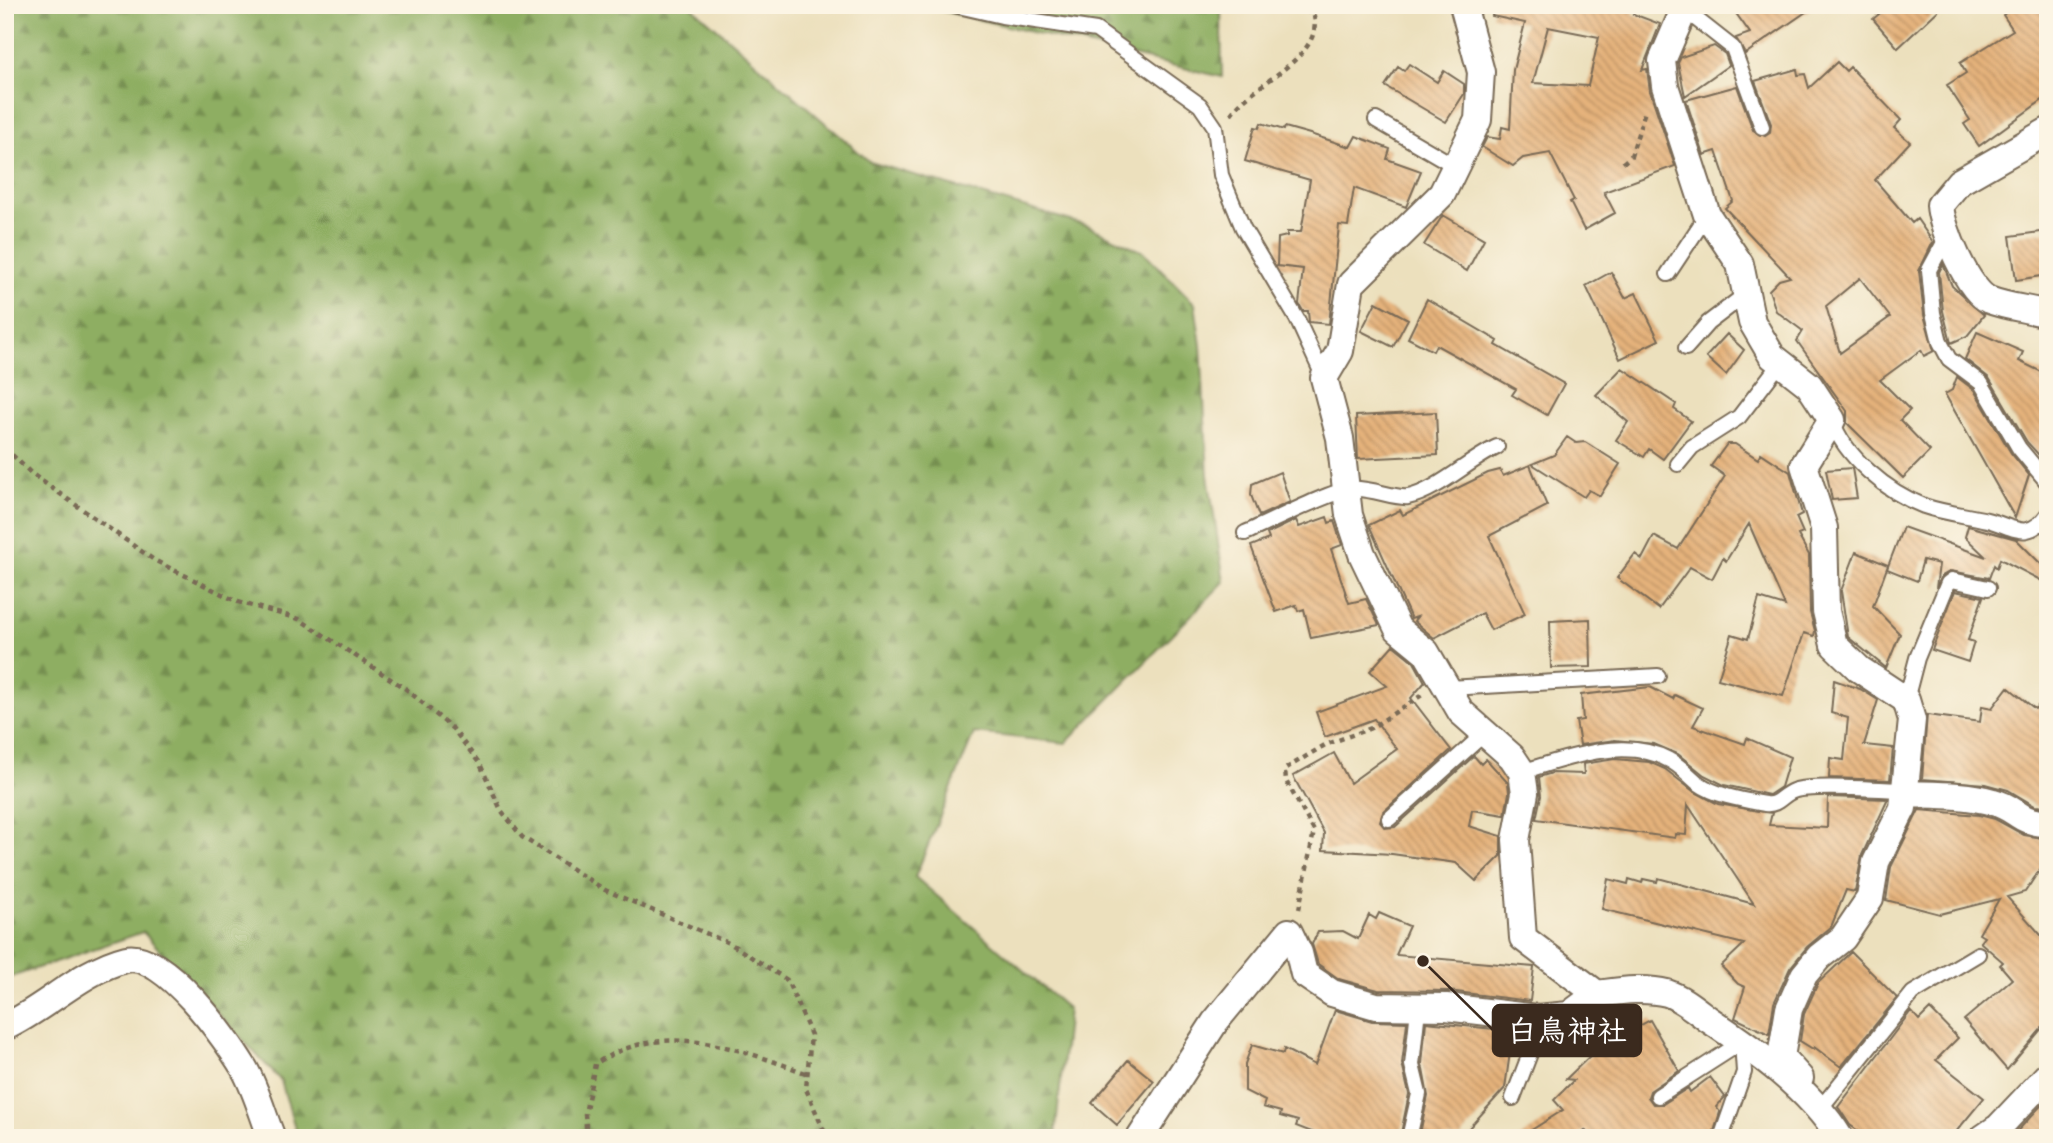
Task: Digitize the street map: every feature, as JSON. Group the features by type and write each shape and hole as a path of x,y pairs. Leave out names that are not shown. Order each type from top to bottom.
{"street":[{"path":"1463,5 1477,53 1482,89 1478,120 1442,194 1351,284 1340,351 1324,378 1340,438 1349,515 1362,554 1398,629 1426,652 1461,712 1513,757 1522,772 1525,793 1516,840 1523,938 1597,994"},
{"path":"1686,8 1662,61 1665,86 1707,215 1740,264 1752,322 1772,356 1809,385 1832,420 1804,465 1824,528 1826,611 1834,645 1859,669 1906,700 1912,720 1906,792 1898,822 1876,862 1870,898 1843,937 1819,957 1804,975 1789,1009 1781,1057 1802,1080 1811,1101"},
{"path":"2048,131 1959,182 1948,192 1940,205 1940,218 1973,289 1987,299 2048,314"},
{"path":"1906,792 1996,802 2027,822 2048,823"},
{"path":"1140,1138 1215,1022 1289,932 1299,953 1304,974 1332,993 1376,1006 1418,1009 1446,1007 1548,1019 1569,1015 1597,994 1639,989 1670,994 1742,1042 1811,1101 1840,1138"},
{"path":"5,1027 110,964 131,958 153,966 187,992 245,1070 272,1138"},
{"path":"1983,1138 1999,1127 2048,1075"}],"lane":[{"path":"954,5 1002,16 1096,30 1200,106 1218,136 1221,175 1243,228 1297,319 1324,378"},
{"path":"1686,8 1733,48 1762,128"},
{"path":"1376,120 1455,166"},
{"path":"1668,274 1707,215"},
{"path":"1948,235 1929,270 1933,313 1940,342 1949,359 1981,383 2020,448 2047,480"},
{"path":"1686,348 1707,323 1746,294"},
{"path":"1678,464 1692,447 1739,416 1781,362"},
{"path":"1832,420 1838,438 1851,453 1880,479 1922,505 2004,524 2018,532 2026,531 2048,514"},
{"path":"1245,533 1346,490 1371,489 1406,498 1424,491 1474,458 1497,447"},
{"path":"1906,700 1917,658 1948,583 1952,580 1988,588"},
{"path":"1447,684 1658,676"},
{"path":"1389,819 1485,733"},
{"path":"1522,772 1601,751 1642,752 1666,758 1684,769 1698,783 1720,794 1767,804 1776,803 1795,790 1906,792"},
{"path":"1811,1101 1913,993 1978,954"},
{"path":"1409,1138 1419,1094 1412,1065 1418,1009"},
{"path":"1513,1098 1534,1043 1548,1019"},
{"path":"1658,1096 1742,1042 1744,1072 1721,1138"}],"path":[{"path":"1218,136 1247,97 1298,59 1314,37 1314,16 1299,5"},
{"path":"5,448 32,474 154,560 238,602 299,620 406,689 453,729 480,764 501,810 522,837 605,890 731,944 787,980 811,1035 806,1089 827,1138"},
{"path":"1289,932 1302,903 1314,831 1286,781 1285,769 1325,745 1371,728 1447,684"},
{"path":"587,1138 586,1104 595,1064 636,1044 691,1040 743,1050 808,1074"}],"green space":[{"path":"5,5 690,5 870,162 1088,226 1144,252 1195,304 1201,345 1208,475 1224,582 1066,743 974,733 915,877 1068,1009 1055,1138 298,1138 281,1081 143,932 5,979"},
{"path":"917,5 1221,5 1222,77"}],"building":[{"path":"1493,5 1637,5 1633,14 1660,24 1642,70 1647,69 1650,91 1675,166 1604,192 1615,213 1584,230 1570,202 1574,200 1550,153 1523,158 1513,166 1482,147 1487,137 1500,139 1502,127 1510,129 1513,70 1525,23 1492,16","holes":["1548,27 1599,37 1588,86 1533,83"]},
{"path":"1730,5 1816,5 1745,54 1736,38 1750,33"},
{"path":"1890,5 1944,5 1898,48 1873,19"},
{"path":"2016,5 2048,5 2048,96 1979,146 1964,124 1970,120 1947,85 1966,73 1960,63 2013,30 2003,15"},
{"path":"1714,46 1725,54 1729,65 1685,96 1678,63 1681,57"},
{"path":"1837,62 1846,71 1850,67 1901,120 1894,128 1910,142 1875,180 1912,223 1917,219 1933,242 1919,271 1924,315 1934,351 1924,356 1921,350 1880,380 1910,410 1900,420 1930,451 1903,478 1847,423 1847,411 1797,341 1803,331 1776,311 1769,290 1779,280 1790,277 1725,208 1733,201 1716,151 1704,155 1686,100 1737,86 1753,130 1765,136 1770,133 1771,124 1755,81 1797,69 1798,75 1805,74 1809,88","holes":["1860,278 1890,317 1840,353 1826,306"]},
{"path":"1409,64 1437,82 1444,71 1464,84 1464,94 1446,122 1385,86 1398,67 1404,71"},
{"path":"1261,123 1284,130 1285,127 1350,147 1356,136 1390,149 1387,159 1421,171 1406,207 1354,188 1348,226 1339,225 1329,324 1309,322 1308,311 1303,311 1299,304 1303,269 1277,266 1278,238 1287,236 1287,232 1301,232 1310,180 1245,161 1255,127 1259,128"},
{"path":"1443,215 1484,239 1467,271 1424,245"},
{"path":"2048,231 2048,275 2016,280 2010,236"},
{"path":"1943,264 1952,286 1984,315 1967,336 1951,343 1943,311 1939,272"},
{"path":"1611,272 1625,298 1636,293 1659,340 1620,359 1586,286"},
{"path":"1427,299 1498,341 1496,345 1564,384 1547,415 1512,395 1516,389 1436,345 1433,351 1408,338"},
{"path":"1376,302 1408,319 1393,347 1361,331"},
{"path":"1977,332 2023,352 2019,361 2048,375 2048,465 2027,442 1989,378 1965,359"},
{"path":"1727,334 1744,350 1726,375 1706,357"},
{"path":"1622,368 1676,404 1674,409 1691,421 1663,459 1649,449 1644,457 1616,440 1628,422 1596,395"},
{"path":"1957,377 1974,390 2011,453 2029,475 2015,518 1945,394 1952,390"},
{"path":"1436,412 1438,455 1358,459 1356,416"},
{"path":"1567,437 1576,443 1585,442 1620,464 1600,496 1589,490 1584,497 1532,464 1554,455"},
{"path":"1727,444 1735,444 1758,459 1761,453 1790,472 1802,514 1796,517 1803,533 1798,535 1809,555 1810,612 1815,631 1814,636 1804,633 1783,696 1718,679 1732,634 1748,639 1759,598 1785,606 1749,524 1726,561 1723,558 1712,579 1690,567 1659,609 1617,578 1635,554 1642,559 1654,536 1678,549 1725,476 1711,466"},
{"path":"1530,465 1547,506 1489,536 1525,614 1491,630 1482,613 1434,638 1414,621 1417,617 1411,619 1369,525 1400,510 1403,515 1488,473 1500,470 1503,476"},
{"path":"1852,468 1857,498 1832,500 1826,470"},
{"path":"1280,472 1290,502 1259,516 1251,495 1252,484"},
{"path":"1327,517 1329,523 1334,521 1342,545 1331,549 1349,603 1366,599 1379,625 1311,638 1304,609 1298,611 1296,605 1276,612 1251,546 1269,539 1267,534 1296,520 1299,527"},
{"path":"1968,526 2016,539 2048,571 2048,584 2000,559 1997,568 1994,565 1989,578 1951,571 1942,576 1936,588 1939,564 1923,560 1917,581 1887,569 1903,527 1986,557 1965,537"},
{"path":"1856,552 1888,565 1873,606 1900,634 1886,668 1848,637 1841,591"},
{"path":"1955,591 1983,597 1968,640 1974,642 1968,662 1932,650"},
{"path":"1590,619 1591,667 1551,668 1550,621"},
{"path":"1393,645 1414,662 1425,682 1411,698 1451,750 1383,812 1380,822 1385,828 1395,827 1474,756 1481,764 1486,759 1508,783 1509,793 1505,815 1472,810 1469,826 1501,836 1501,856 1476,881 1456,863 1392,854 1323,850 1324,833 1293,776 1334,753 1350,783 1397,749 1374,719 1325,737 1316,712 1387,686 1370,671"},
{"path":"1834,680 1860,689 1878,700 1864,745 1893,748 1890,780 1829,778 1830,758 1844,760 1848,718 1831,713"},
{"path":"1650,687 1673,699 1675,695 1703,708 1693,726 1745,744 1747,738 1790,757 1781,787 1769,795 1724,785 1704,775 1678,754 1654,744 1615,740 1580,745 1576,721 1583,720 1581,695"},
{"path":"2008,687 2035,709 2048,696 2048,807 2035,806 2008,790 1986,784 1922,779 1927,715 1980,722 1982,706 1992,708"},
{"path":"1615,759 1649,762 1665,769 1693,791 1718,804 1772,813 1769,825 1827,828 1828,797 1888,799 1862,855 1855,892 1846,890 1831,927 1807,947 1790,968 1774,1003 1769,1034 1735,1018 1745,987 1738,984 1721,966 1744,944 1602,909 1608,879 1628,884 1629,879 1642,883 1643,879 1657,882 1658,878 1754,904 1688,805 1686,835 1676,834 1675,838 1536,819 1541,796 1539,777 1552,773 1584,774 1583,764"},
{"path":"1919,810 1979,815 1995,819 2024,835 2048,839 2048,857 2025,892 2007,897 2048,943 2048,1021 2007,1070 1964,1020 2012,979 2000,965 2003,962 1980,942 1984,937 1979,934 1999,899 1940,914 1886,900 1891,867"},
{"path":"1379,913 1409,926 1396,955 1534,967 1530,1001 1448,991 1378,990 1339,979 1318,964 1312,944 1318,932 1343,931 1358,939 1369,915 1376,919"},
{"path":"1851,952 1897,998 1841,1067 1814,1047 1813,1049 1800,1041 1804,1014 1818,983"},
{"path":"1603,1009 1619,1037 1650,1020 1679,1071 1650,1091 1648,1097 1653,1104 1663,1104 1688,1088 1690,1092 1710,1077 1725,1097 1716,1107 1720,1112 1712,1138 1591,1138 1585,1130 1574,1138 1519,1138 1563,1110 1554,1100 1574,1080 1566,1079 1595,1051 1580,1026"},
{"path":"1930,1009 1958,1038 1936,1060 1984,1098 1951,1138 1868,1138 1850,1125 1838,1107 1911,1011 1919,1020"},
{"path":"1335,1010 1372,1021 1407,1022 1402,1064 1409,1094 1400,1138 1327,1138 1296,1126 1298,1121 1263,1107 1265,1101 1245,1091 1245,1064 1252,1045 1283,1054 1284,1049 1315,1065"},
{"path":"1426,1022 1513,1031 1505,1088 1460,1138 1419,1138 1428,1096 1422,1064"},
{"path":"1128,1060 1154,1081 1117,1125 1092,1103"},
{"path":"2048,1098 2048,1138 2011,1138"}],"place":[{"name":"白鳥神社","path":"1423,961"}]}
